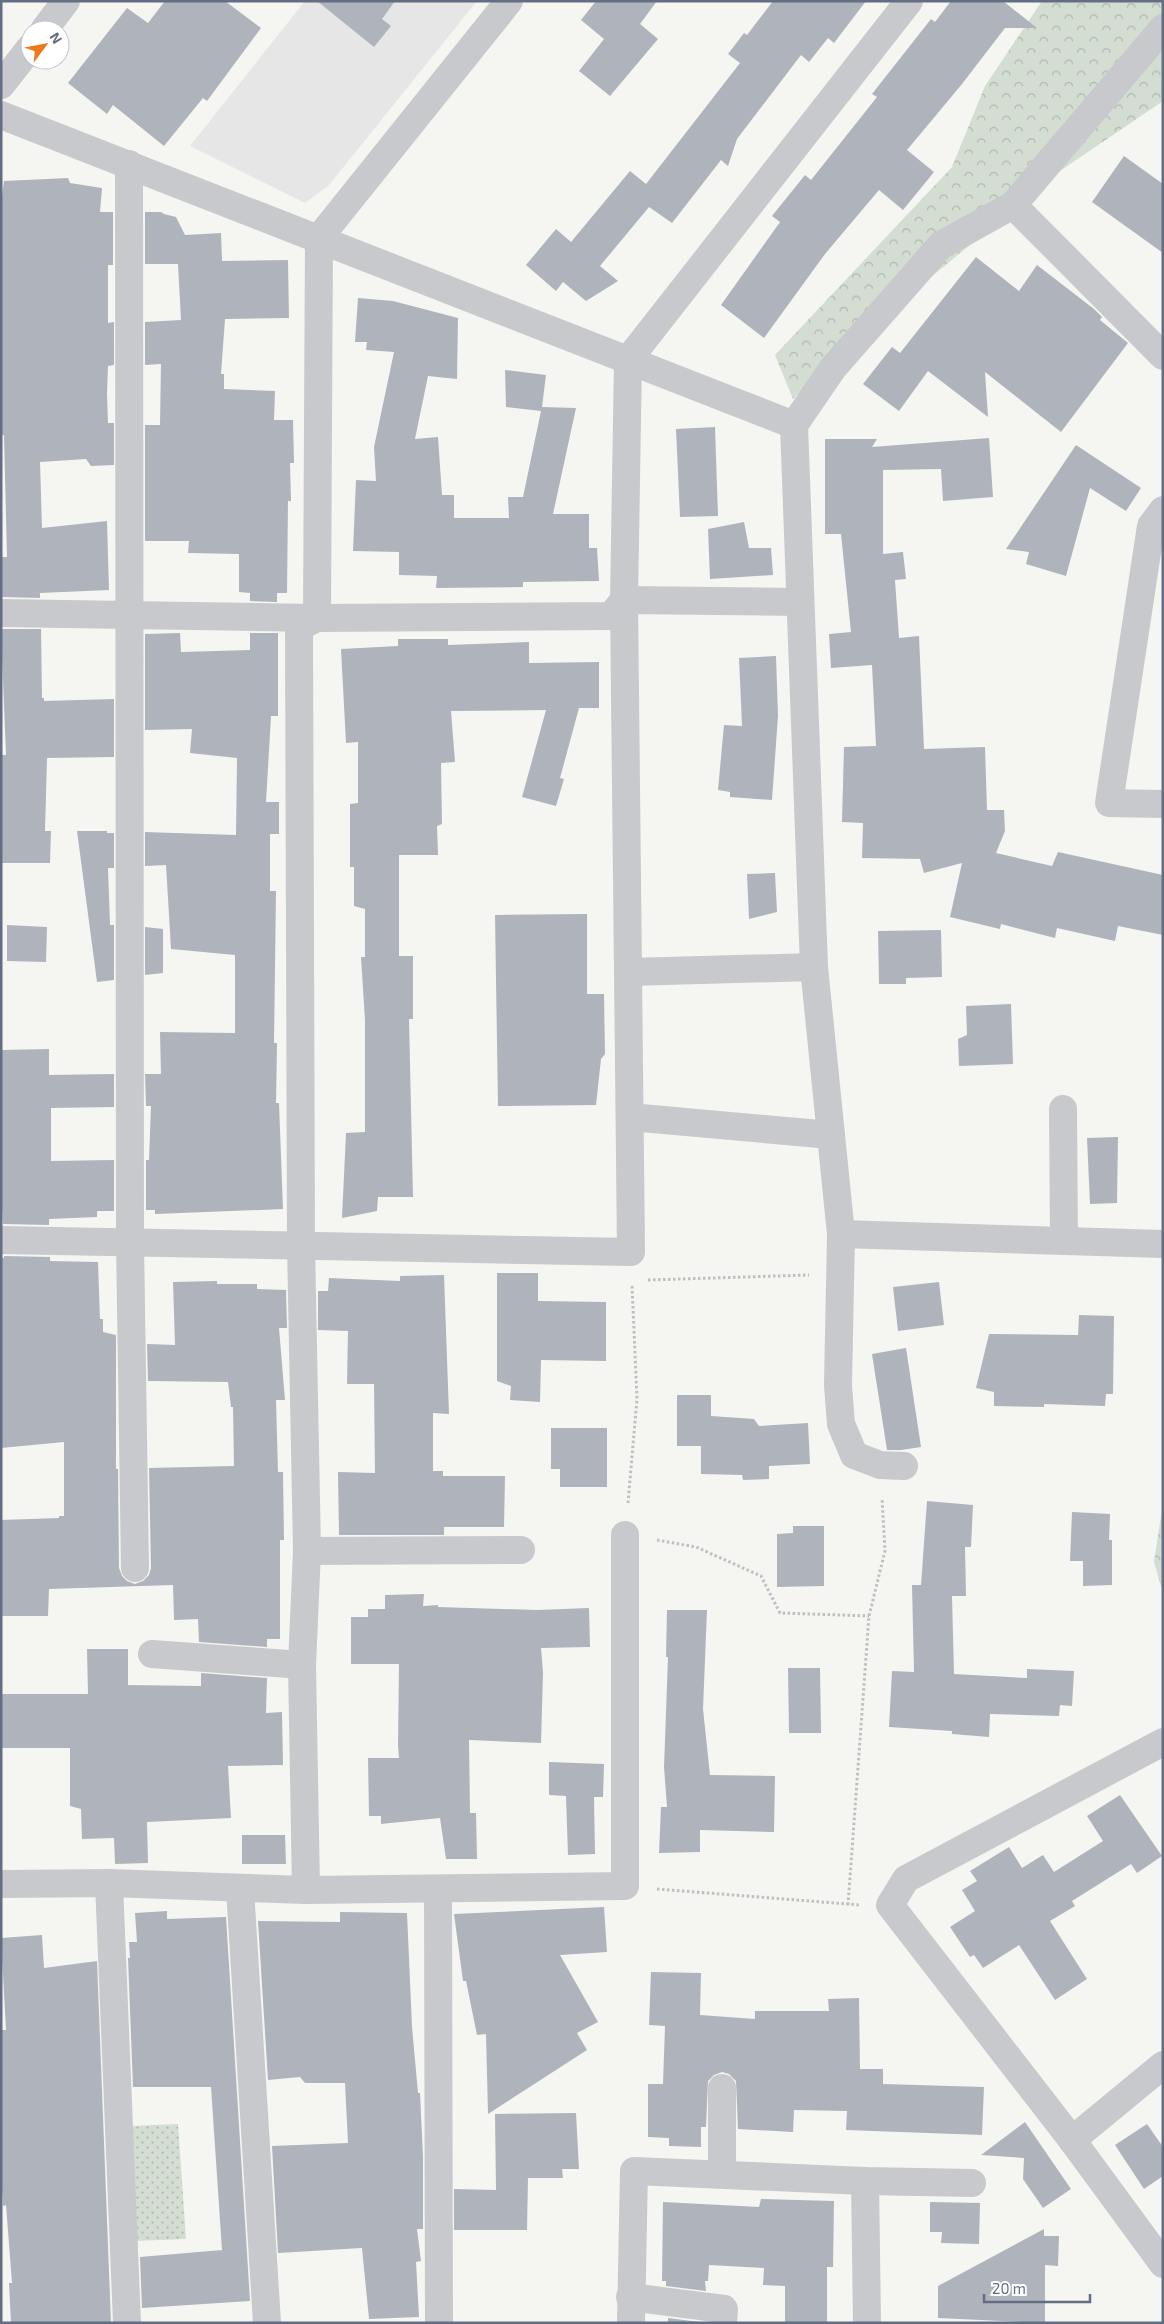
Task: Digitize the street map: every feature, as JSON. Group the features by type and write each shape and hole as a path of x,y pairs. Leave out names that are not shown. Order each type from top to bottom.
{"street":[{"path":"52,20 66,1"},
{"path":"317,618 319,238 509,1"},
{"path":"1,1240 631,1252 624,600 628,360 909,1"},
{"path":"892,1465 854,1455 841,1424 838,1386 841,1234 814,966 794,425 833,368 941,245 1013,205 1163,28"},
{"path":"1126,73 1163,51"},
{"path":"1,85 20,61"},
{"path":"1,115 794,425"},
{"path":"128,164 130,1242 135,1568"},
{"path":"1013,205 1163,356"},
{"path":"1163,510 1150,526 1109,803 1163,804"},
{"path":"1,613 317,618 611,616 624,600"},
{"path":"624,600 800,602"},
{"path":"306,1890 302,1665 308,1551 301,1245 299,627 317,618"},
{"path":"629,972 814,966"},
{"path":"1063,1109 1064,1241"},
{"path":"630,1117 831,1134"},
{"path":"841,1234 1163,1244"},
{"path":"1,1884 109,1883 306,1890 625,1886 625,1535"},
{"path":"308,1551 521,1550"},
{"path":"152,1654 302,1665"},
{"path":"1163,1742 906,1879 890,1906 1072,2140 1163,2264"},
{"path":"109,1883 127,2323"},
{"path":"240,1889 267,2323"},
{"path":"438,1889 439,2323"},
{"path":"1072,2140 1163,2065"},
{"path":"722,2088 722,2174"},
{"path":"723,2323 724,2310 630,2310 634,2172 972,2183"},
{"path":"865,2181 866,2323"}],"path":[{"path":"631,1252 637,1399 625,1535 696,1547 761,1576 780,1613 869,1616"},
{"path":"632,1281 840,1274"},
{"path":"848,1905 869,1616 886,1551 892,1465"},
{"path":"625,1886 848,1905 890,1906"}],"shaded area":[{"path":"305,1 477,1 329,185 305,203 190,146"}],"green space":[{"path":"1042,1 1163,1 1163,101 1060,171 936,273 863,328 793,399 775,355 952,167 985,86"},
{"path":"1163,1503 1163,1593 1154,1562"},
{"path":"178,2124 186,2239 135,2241 130,2126"}],"building":[{"path":"165,1 225,1 261,28 207,101 203,98 164,146 113,105 107,114 68,83 127,8 148,23"},
{"path":"317,1 395,1 382,19 391,26 374,47"},
{"path":"596,1 657,1 640,24 658,39 610,96 579,71 604,39 581,20"},
{"path":"773,1 866,1 834,43 828,38 809,62 801,55 737,139 728,166 721,160 672,223 649,207 600,266 618,281 586,301 563,282 556,291 526,265 556,229 571,242 630,171 646,184 740,63 728,54 744,33 747,35"},
{"path":"951,1 1003,1 1037,28 1005,28 962,84 907,150 934,172 903,210 879,190 825,254 764,338 721,305 780,222 772,216 805,175 811,180 877,97 872,94 931,19 935,22"},
{"path":"1124,156 1163,184 1163,253 1092,202"},
{"path":"68,178 70,183 102,188 100,212 113,212 113,265 108,265 108,323 114,322 114,365 108,366 107,394 108,423 114,423 114,465 91,466 86,459 40,462 42,528 107,521 109,590 40,593 40,598 1,597 1,557 7,557 4,435 1,435 1,204 4,181"},
{"path":"145,212 161,212 176,217 185,235 221,233 222,261 288,260 289,318 225,319 221,374 224,374 224,389 275,391 274,420 293,420 294,463 290,463 291,501 288,501 287,593 277,593 277,602 250,601 250,593 239,592 239,554 188,553 189,541 145,541 145,425 160,425 161,364 145,365 145,322 181,320 178,264 145,264"},
{"path":"976,257 1019,291 1037,265 1094,309 1102,317 1100,320 1128,343 1061,432 985,372 988,417 928,371 899,411 863,384 892,347 900,353"},
{"path":"358,298 393,301 458,318 457,379 428,376 415,439 438,437 442,495 454,495 454,518 509,518 508,497 523,497 541,411 506,407 505,370 546,375 542,407 576,408 553,514 589,514 589,548 597,548 599,581 523,582 523,587 436,588 437,576 399,575 399,552 353,551 356,480 376,481 374,447 394,352 366,350 367,342 355,342"},
{"path":"715,427 718,516 680,517 676,429"},
{"path":"989,438 993,497 943,501 941,469 883,470 883,554 903,552 906,579 895,580 899,638 919,636 924,749 985,747 987,810 1004,810 1005,831 996,853 1052,866 1058,852 1163,875 1163,935 1118,926 1115,941 1057,928 1055,938 1001,924 1000,929 950,917 962,863 924,873 920,859 862,858 863,823 842,822 844,747 876,746 872,665 831,668 829,634 851,632 841,534 825,534 825,439 877,439 872,447"},
{"path":"1076,445 1141,488 1126,511 1090,488 1066,576 1026,564 1029,552 1006,549"},
{"path":"744,522 749,548 771,548 773,575 710,579 708,529"},
{"path":"1,629 41,629 42,698 44,698 44,701 114,699 114,757 47,758 45,831 51,831 50,863 1,863 1,755 6,755"},
{"path":"180,633 181,652 250,650 250,633 278,633 278,716 271,716 266,802 279,802 279,834 270,834 270,891 276,891 274,1043 277,1043 276,1103 279,1103 283,1209 155,1214 155,1210 146,1210 146,1160 149,1160 151,1106 146,1106 145,1074 161,1074 160,1032 235,1033 235,955 171,949 166,865 145,866 145,832 236,835 237,758 190,753 192,729 145,730 145,634"},
{"path":"398,639 448,639 448,645 529,642 529,663 599,662 599,708 579,708 560,778 564,779 556,806 522,797 546,710 451,711 455,762 441,763 442,824 437,826 438,855 399,855 399,956 413,956 413,1019 409,1019 413,1197 378,1197 377,1211 342,1218 346,1133 365,1132 365,1020 361,957 365,957 365,909 354,906 354,867 350,867 350,804 358,803 358,742 346,743 341,649 398,646"},
{"path":"776,656 778,716 772,800 730,797 730,792 718,790 724,725 742,726 739,658"},
{"path":"77,831 107,831 107,833 114,833 114,868 108,868 110,925 114,925 114,980 97,982"},
{"path":"775,873 777,912 749,919 747,874"},
{"path":"587,914 587,994 604,994 605,1054 601,1059 596,1105 498,1106 495,915"},
{"path":"7,925 47,927 46,962 7,961"},
{"path":"145,927 163,929 163,973 145,975"},
{"path":"941,930 942,977 906,978 906,984 879,984 878,931"},
{"path":"1011,1004 1013,1064 959,1066 958,1039 967,1035 966,1006"},
{"path":"49,1049 49,1075 114,1074 114,1107 51,1108 51,1161 114,1160 114,1211 97,1211 97,1217 49,1219 49,1225 3,1224 1,1192 1,1050"},
{"path":"1118,1137 1117,1203 1090,1204 1087,1138"},
{"path":"4,1256 50,1257 50,1261 98,1262 100,1319 103,1319 103,1332 116,1335 116,1469 118,1469 119,1568 122,1576 127,1581 135,1584 143,1581 149,1575 151,1568 149,1468 234,1466 233,1407 231,1407 228,1382 148,1381 147,1344 175,1345 173,1282 217,1281 217,1284 257,1284 257,1289 286,1290 287,1328 279,1328 285,1400 276,1400 278,1472 283,1472 284,1540 280,1540 280,1639 267,1639 267,1647 199,1642 198,1619 174,1620 173,1585 49,1589 48,1616 1,1616 1,1520 59,1518 59,1516 64,1516 64,1442 1,1448 1,1258 4,1258"},
{"path":"497,1273 538,1273 538,1301 606,1302 606,1361 541,1360 540,1402 510,1400 511,1386 497,1381"},
{"path":"444,1275 449,1414 433,1413 433,1471 443,1471 443,1476 505,1476 504,1527 444,1527 444,1535 339,1535 338,1472 375,1473 374,1384 347,1384 348,1331 318,1330 318,1291 328,1291 329,1278 400,1281 400,1276"},
{"path":"939,1282 944,1325 898,1331 893,1287"},
{"path":"1079,1315 1114,1316 1113,1394 1106,1394 1105,1406 1044,1404 1044,1407 994,1406 994,1392 976,1388 989,1334 1078,1335"},
{"path":"906,1348 921,1447 887,1450 872,1354"},
{"path":"677,1395 711,1395 711,1416 754,1419 759,1426 808,1423 810,1464 769,1466 769,1479 743,1480 742,1475 701,1474 701,1446 677,1446"},
{"path":"551,1428 607,1428 607,1487 560,1487 560,1469 551,1469"},
{"path":"927,1501 973,1505 971,1547 965,1547 966,1596 952,1596 954,1674 1027,1678 1027,1669 1074,1671 1072,1706 1060,1705 1059,1716 990,1714 989,1737 952,1734 952,1731 889,1727 892,1671 914,1672 912,1585 921,1585"},
{"path":"1072,1512 1110,1514 1109,1540 1112,1540 1112,1585 1083,1586 1083,1561 1070,1561"},
{"path":"793,1526 824,1526 824,1586 777,1587 777,1534 793,1533"},
{"path":"424,1594 423,1606 438,1605 438,1607 538,1610 589,1608 590,1647 541,1648 543,1673 541,1743 469,1740 470,1813 476,1813 477,1859 446,1859 440,1818 381,1824 381,1816 369,1816 368,1758 399,1758 399,1664 351,1664 351,1617 368,1617 368,1609 385,1609 385,1595"},
{"path":"667,1610 707,1610 703,1709 710,1775 775,1776 774,1832 700,1830 700,1852 659,1853 661,1807 667,1807 664,1767 668,1657 666,1657"},
{"path":"87,1649 128,1649 128,1685 201,1686 201,1673 267,1678 266,1713 282,1712 283,1765 228,1766 231,1818 147,1822 148,1863 115,1864 114,1838 82,1839 81,1809 70,1806 70,1748 1,1748 1,1694 88,1694"},
{"path":"788,1668 820,1668 821,1733 789,1733"},
{"path":"549,1762 604,1764 603,1797 594,1797 595,1854 568,1855 566,1796 549,1795"},
{"path":"1120,1795 1162,1856 1137,1873 1131,1864 1072,1901 1075,1906 1050,1921 1087,1979 1055,2000 1019,1945 983,1968 974,1955 970,1957 950,1927 975,1911 962,1890 977,1881 970,1871 1009,1847 1022,1868 1043,1855 1054,1872 1103,1841 1087,1816"},
{"path":"242,1835 285,1835 286,1864 242,1864"},
{"path":"604,1907 607,1952 560,1955 598,2022 577,2033 587,2050 488,2114 486,2034 477,2035 466,1981 463,1981 454,1914"},
{"path":"167,1911 167,1919 226,1917 250,2301 142,2308 140,2257 222,2250 211,2087 133,2087 129,1942 137,1942 135,1913"},
{"path":"340,1912 407,1913 412,2027 418,2093 420,2093 423,2157 423,2229 417,2229 421,2261 416,2262 419,2317 369,2319 362,2248 278,2253 272,2146 348,2143 345,2083 305,2083 300,2077 268,2080 258,1921 340,1922"},
{"path":"42,1935 44,1968 97,1961 111,2323 11,2323 9,2283 12,2283 6,2205 3,2206 1,2167 1,2030 6,2030 1,1938"},
{"path":"651,1972 701,1973 700,2015 755,2019 755,2011 829,2011 828,1999 859,1998 860,2069 883,2069 883,2084 984,2087 982,2135 846,2130 847,2111 794,2110 793,2132 738,2129 736,2081 729,2074 722,2072 714,2075 708,2081 706,2127 701,2127 701,2147 669,2146 669,2138 648,2137 648,2084 663,2084 665,2026 649,2025"},
{"path":"576,2113 579,2169 562,2169 563,2178 528,2178 527,2230 454,2230 454,2189 496,2190 495,2114"},
{"path":"1025,2122 1071,2189 1043,2208 1023,2179 1024,2158 981,2155"},
{"path":"1147,2124 1163,2147 1163,2176 1144,2189 1115,2145"},
{"path":"761,2199 834,2201 833,2267 827,2267 827,2323 785,2323 785,2286 763,2285 764,2268 709,2265 708,2281 705,2281 706,2291 666,2286 666,2281 662,2281 663,2202 759,2207"},
{"path":"930,2202 980,2203 979,2244 941,2243 942,2232 930,2232"},
{"path":"1044,2229 1044,2236 1059,2236 1058,2266 1045,2265 1045,2323 938,2318 938,2286"},
{"path":"668,2318 707,2323 668,2323"}]}
